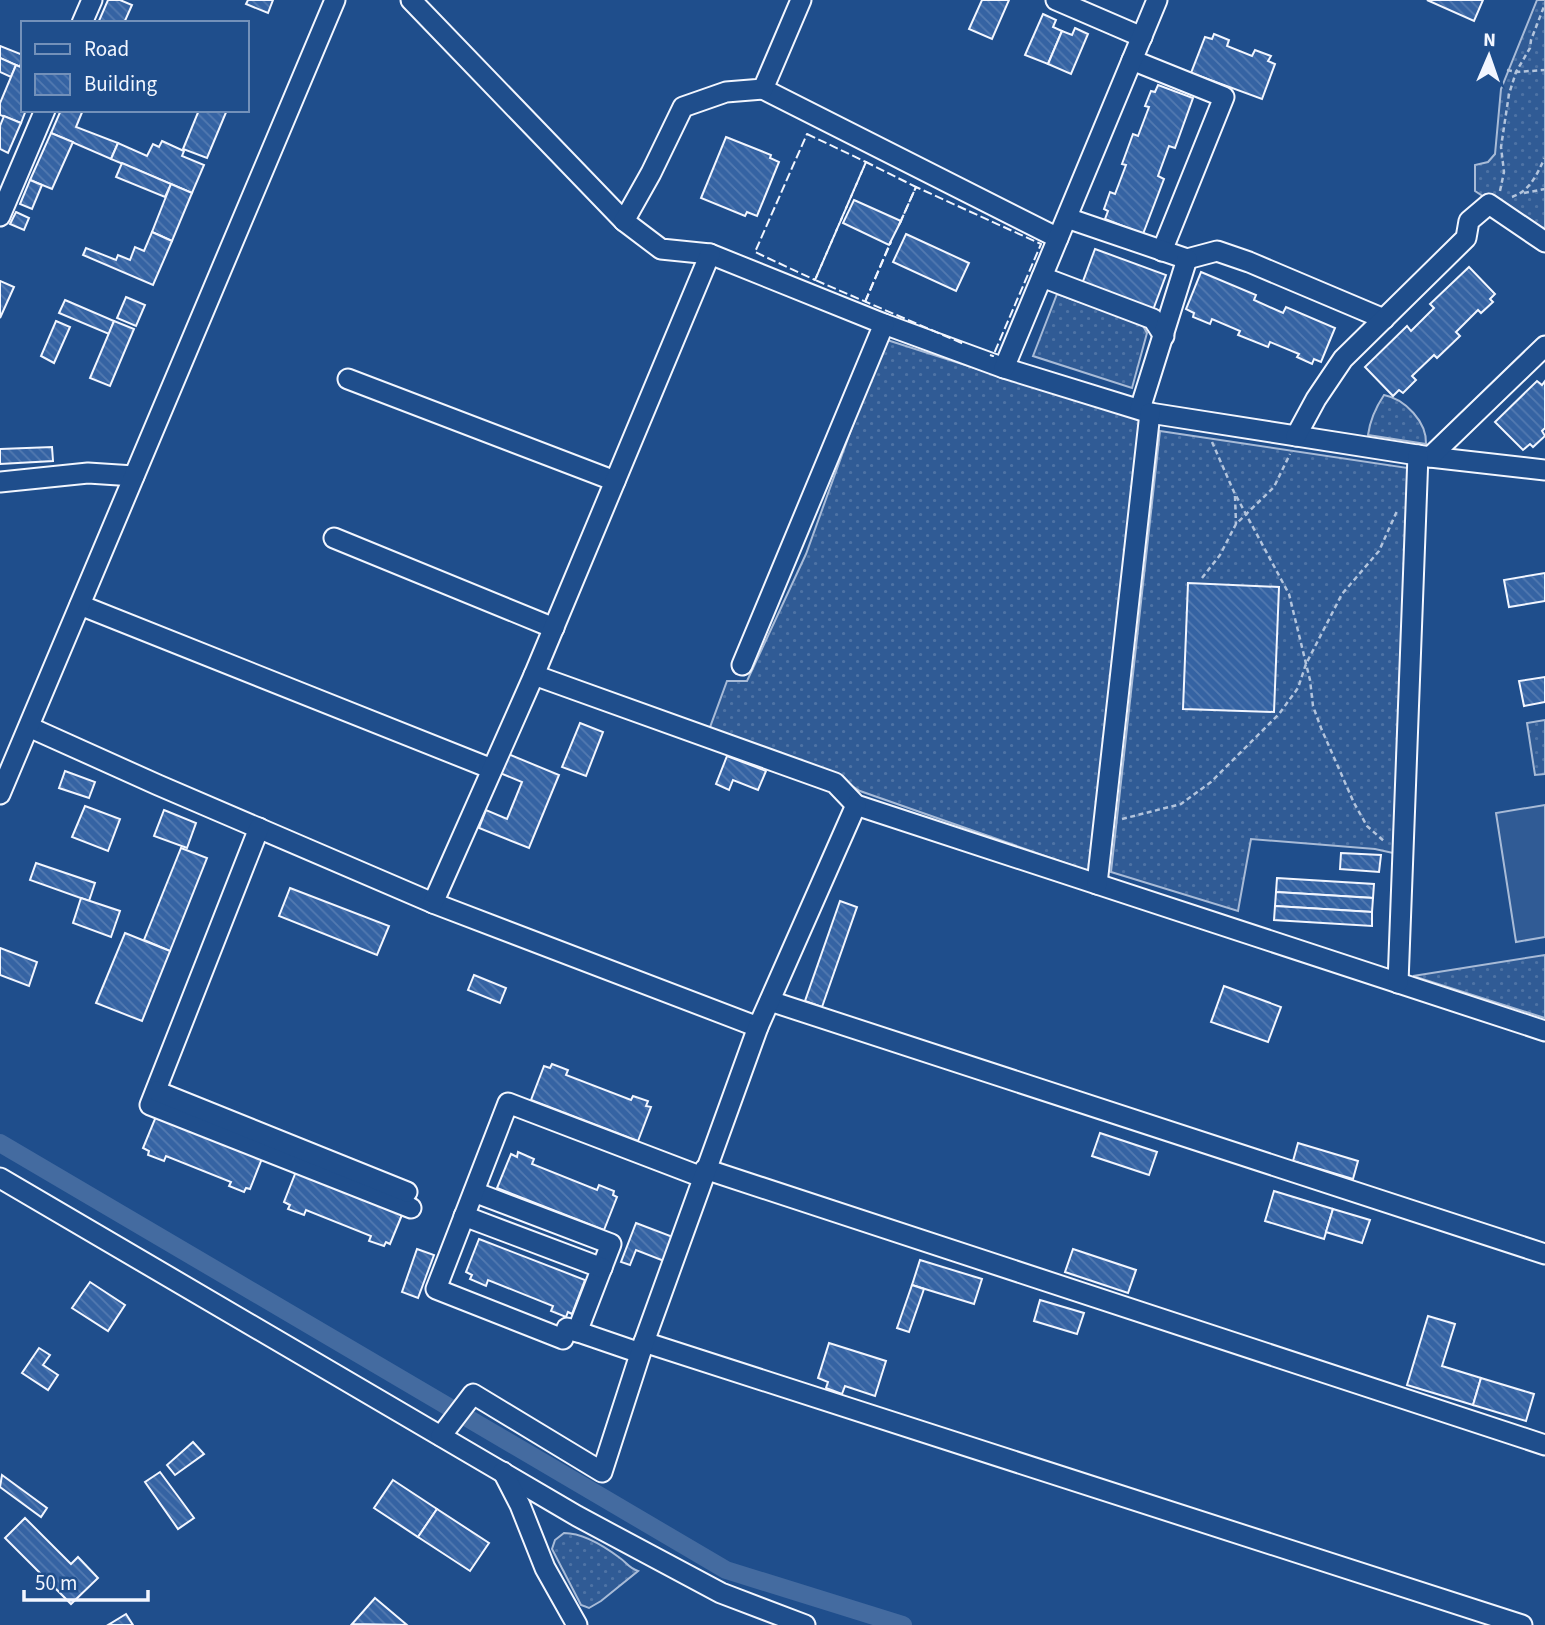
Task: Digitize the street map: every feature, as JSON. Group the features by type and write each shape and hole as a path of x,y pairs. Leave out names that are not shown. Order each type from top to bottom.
{"street":[{"path":"83,21 92,0"},
{"path":"0,794 335,0"},
{"path":"411,0 624,221 662,249 710,254 884,324 1004,368 1145,411 1424,456 1542,468"},
{"path":"763,89 801,0"},
{"path":"1056,0 1142,37"},
{"path":"1004,368 1157,0"},
{"path":"1132,60 1224,97 1162,251"},
{"path":"624,221 683,107 726,92 763,89 1058,238"},
{"path":"0,216 44,112"},
{"path":"1296,436 1316,399 1343,359 1466,238 1469,221 1489,204 1545,242"},
{"path":"1067,218 1187,259 1217,251 1384,319"},
{"path":"433,903 534,675 710,254"},
{"path":"1097,884 1145,411 1187,259"},
{"path":"1042,277 1153,319 1164,336"},
{"path":"742,665 884,324"},
{"path":"1398,982 1417,487 1424,456 1545,346"},
{"path":"348,379 615,481"},
{"path":"0,482 88,473 134,476"},
{"path":"334,538 554,628"},
{"path":"80,605 492,769"},
{"path":"534,675 835,783 856,805 1545,1031"},
{"path":"29,727 433,903 758,1027"},
{"path":"441,1436 473,1394 602,1472 642,1347 758,1027 856,805"},
{"path":"259,828 150,1105 409,1200"},
{"path":"769,1001 1545,1254"},
{"path":"1522,1625 642,1347 567,1328 563,1339 436,1289 508,1103 704,1173 1545,1445"},
{"path":"0,1178 577,1516 721,1592 805,1625"},
{"path":"474,1192 611,1244 577,1332"},
{"path":"464,1216 602,1268"},
{"path":"503,1472 545,1568 578,1625"}],"path":[{"path":"1489,204 1499,194 1502,186 1504,172 1501,147 1506,106 1516,72 1530,48 1545,4"},
{"path":"1507,70 1545,70"},
{"path":"1524,193 1545,158"},
{"path":"1489,204 1545,189"},
{"path":"1200,421 1221,458 1234,492 1289,594 1317,717 1354,803 1367,826 1382,841 1403,849"},
{"path":"1202,578 1220,555 1236,524 1274,487 1296,436"},
{"path":"1103,831 1122,819 1181,804 1211,782 1279,714 1298,688 1306,664 1342,594 1379,551 1399,506 1417,487"},
{"path":"1234,492 1236,524"}],"shaded area":[{"path":"1537,0 1545,0 1545,237 1475,191 1475,165 1488,162 1495,154 1501,89"},
{"path":"1057,294 1142,324 1147,333 1132,388 1033,356"},
{"path":"884,339 1141,417 1091,872 860,791 834,775 709,730 727,681 747,681 806,554"},
{"path":"1384,395 1407,406 1419,420 1426,444 1368,435 1374,414"},
{"path":"1160,431 1408,468 1393,853 1375,849 1251,839 1238,911 1111,872"},
{"path":"1545,720 1545,774 1535,775 1527,723"},
{"path":"1545,805 1545,937 1516,942 1496,813"},
{"path":"1545,955 1545,1018 1413,976"},
{"path":"564,1533 593,1541 638,1571 601,1601 589,1608 581,1605 552,1549 555,1540"}],"building":[{"path":"108,0 120,0 132,5 125,21 99,21"},
{"path":"248,0 273,0 268,13 246,4"},
{"path":"982,0 1009,0 992,39 969,29"},
{"path":"1427,0 1483,0 1474,21"},
{"path":"1043,14 1056,20 1053,27 1062,31 1048,64 1025,55"},
{"path":"1075,28 1088,34 1071,74 1048,64 1062,31 1072,35"},
{"path":"1214,34 1229,40 1227,46 1252,56 1255,50 1271,56 1268,61 1275,64 1262,99 1191,73 1205,37 1212,39"},
{"path":"0,46 21,54 20,67 0,58"},
{"path":"0,58 16,65 11,77 0,72"},
{"path":"16,65 21,67 21,112 25,112 21,123 0,115 0,103"},
{"path":"1158,85 1193,98 1175,148 1169,146 1158,176 1164,179 1143,234 1105,219 1108,211 1104,209 1110,192 1115,194 1126,165 1122,164 1133,134 1138,136 1149,107 1145,106 1151,91 1155,92"},
{"path":"60,112 82,112 76,127 118,143 111,159 51,133"},
{"path":"198,112 226,112 207,158 183,149"},
{"path":"4,116 21,123 8,153 0,149 0,126"},
{"path":"51,133 73,142 52,189 30,180"},
{"path":"726,137 771,155 770,158 779,162 757,216 747,212 745,216 701,198"},
{"path":"162,141 184,151 182,156 204,165 192,193 111,159 118,143 147,156 153,144 159,147"},
{"path":"122,163 171,184 165,197 116,177"},
{"path":"30,180 42,185 32,209 20,204"},
{"path":"171,184 192,193 172,241 152,232"},
{"path":"854,200 901,221 889,245 843,223"},
{"path":"16,212 29,218 24,230 10,224"},
{"path":"152,232 172,241 153,285 83,255 86,248 116,260 118,255 130,260 135,247 144,251"},
{"path":"906,234 969,263 956,291 893,262"},
{"path":"1095,249 1166,275 1153,310 1082,284"},
{"path":"1469,267 1495,294 1490,299 1493,302 1481,313 1478,310 1456,332 1460,336 1437,358 1434,355 1412,376 1416,380 1403,393 1399,390 1393,396 1365,367 1407,326 1411,331 1434,308 1430,304"},
{"path":"1201,272 1256,295 1254,300 1283,313 1286,307 1335,328 1321,362 1314,359 1312,364 1297,357 1299,354 1270,342 1268,347 1238,335 1240,331 1212,319 1210,324 1193,317 1194,313 1186,309"},
{"path":"0,281 14,287 0,318"},
{"path":"126,297 145,305 136,326 117,318"},
{"path":"65,300 114,321 109,334 59,313"},
{"path":"56,321 70,327 54,363 41,356"},
{"path":"114,321 134,329 110,386 90,378"},
{"path":"1537,381 1542,385 1545,381 1545,428 1542,431 1545,436 1533,447 1530,444 1523,450 1495,422"},
{"path":"52,447 53,461 0,464 0,449"},
{"path":"1545,573 1545,601 1509,607 1504,580"},
{"path":"1188,583 1279,587 1274,712 1183,709"},
{"path":"1545,677 1545,702 1524,706 1519,681"},
{"path":"580,723 603,732 586,776 562,767"},
{"path":"508,754 559,775 529,848 479,828 486,810 507,819 522,782 500,773"},
{"path":"727,756 766,771 758,790 733,780 729,790 716,784"},
{"path":"65,771 95,782 89,798 59,788"},
{"path":"85,806 120,819 108,851 72,837"},
{"path":"164,810 196,823 187,848 154,836"},
{"path":"181,848 207,858 170,951 144,940"},
{"path":"1341,853 1381,855 1379,872 1340,869"},
{"path":"36,863 95,883 89,901 30,880"},
{"path":"1277,878 1374,884 1373,898 1276,892"},
{"path":"290,888 389,926 377,955 279,916"},
{"path":"1276,892 1373,898 1372,912 1275,906"},
{"path":"81,898 120,911 111,937 73,923"},
{"path":"840,901 857,907 822,1007 805,1001"},
{"path":"1275,906 1372,912 1372,926 1274,920"},
{"path":"125,933 170,951 142,1021 96,1003"},
{"path":"0,948 37,962 29,986 0,975"},
{"path":"474,975 506,988 500,1003 468,990"},
{"path":"1224,986 1281,1007 1268,1042 1211,1022"},
{"path":"552,1064 568,1070 566,1075 631,1100 633,1096 648,1101 646,1106 651,1107 638,1141 531,1100 544,1066 550,1068"},
{"path":"157,1114 263,1156 250,1189 246,1188 244,1192 229,1186 231,1182 166,1156 164,1161 148,1155 149,1151 143,1148"},
{"path":"1100,1133 1157,1152 1149,1175 1092,1156"},
{"path":"1298,1143 1358,1161 1353,1179 1293,1161"},
{"path":"518,1152 534,1159 532,1164 597,1190 599,1185 614,1191 613,1195 617,1197 604,1230 497,1188 511,1154 517,1157"},
{"path":"297,1169 404,1210 390,1244 386,1242 384,1246 369,1241 371,1236 306,1210 304,1215 288,1209 290,1205 284,1202"},
{"path":"1274,1191 1333,1209 1324,1239 1265,1221"},
{"path":"1333,1209 1370,1220 1362,1243 1326,1232"},
{"path":"636,1223 673,1237 664,1261 636,1250 630,1265 621,1262"},
{"path":"479,1239 585,1280 572,1314 568,1312 566,1317 551,1311 553,1306 488,1280 486,1286 470,1279 472,1275 466,1272"},
{"path":"417,1249 434,1255 418,1298 402,1292"},
{"path":"1073,1249 1136,1270 1128,1293 1065,1272"},
{"path":"920,1260 982,1279 974,1304 912,1285"},
{"path":"90,1282 125,1305 108,1331 72,1308"},
{"path":"912,1285 924,1289 909,1332 897,1328"},
{"path":"1040,1300 1084,1313 1077,1334 1034,1321"},
{"path":"1428,1316 1455,1324 1442,1366 1481,1378 1473,1405 1407,1385"},
{"path":"829,1343 886,1361 875,1396 845,1386 842,1394 826,1388 828,1382 818,1378"},
{"path":"39,1348 50,1355 43,1365 58,1375 48,1390 22,1373"},
{"path":"1481,1378 1534,1394 1526,1421 1473,1405"},
{"path":"193,1442 204,1454 175,1475 167,1465"},
{"path":"160,1472 194,1518 178,1529 145,1482"},
{"path":"2,1475 47,1508 41,1517 0,1487"},
{"path":"393,1480 437,1509 418,1537 374,1508"},
{"path":"437,1509 489,1543 470,1571 418,1537"},
{"path":"25,1518 71,1564 78,1557 98,1578 71,1604 5,1538"},
{"path":"375,1598 407,1625 352,1624"},
{"path":"126,1614 133,1625 108,1625"}],"waterway":[{"path":"0,1143 726,1570 903,1625"}],"fence":[{"path":"807,134 866,162 815,280 755,252 807,134"},
{"path":"900,223 916,187 866,162 815,280 964,344"},
{"path":"899,225 916,187 1041,244 993,356 990,355"},
{"path":"865,302 891,241"},
{"path":"865,302 891,242"}]}
